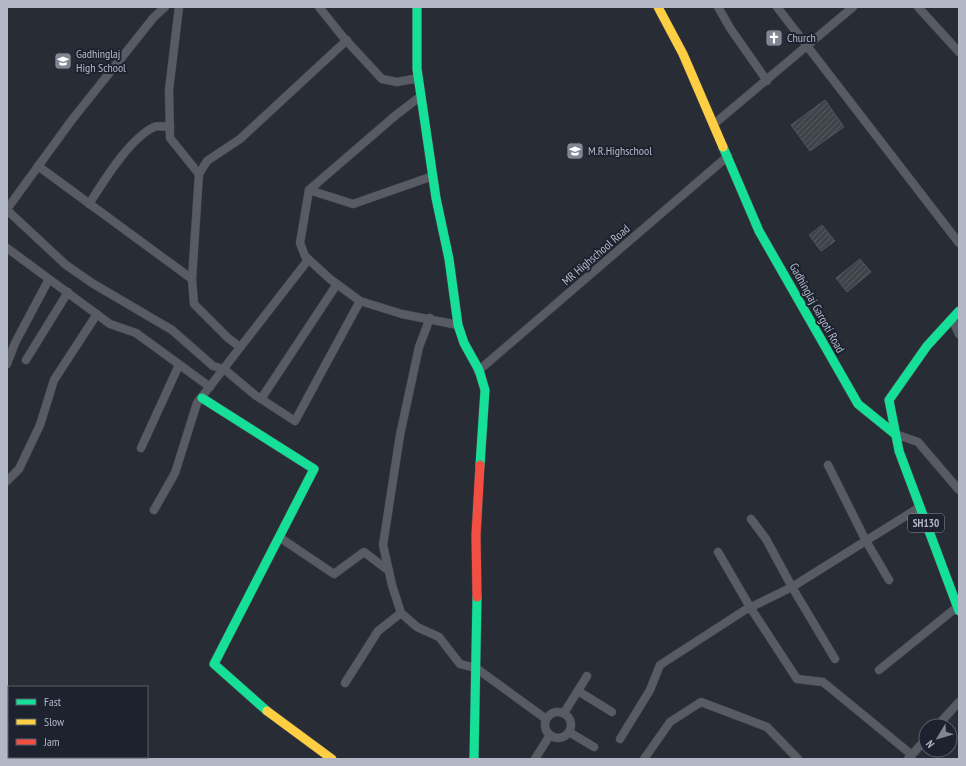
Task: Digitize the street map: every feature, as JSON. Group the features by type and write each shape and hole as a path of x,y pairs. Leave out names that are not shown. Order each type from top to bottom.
{"street":[{"path":"165,7 154,17 71,121 7,209 66,265 92,283 172,330 214,366 224,369 261,399 295,421 360,301"},
{"path":"179,7 169,90 170,138 198,174"},
{"path":"319,7 382,79 397,82 419,78"},
{"path":"417,7 419,78 433,176 449,259 458,325 464,343 478,370 485,390 476,535 478,628 474,759"},
{"name":"Gadhinglaj Gargoti Road","path":"658,7 683,54 760,231 858,404 895,434"},
{"path":"718,7 730,28 767,81"},
{"path":"778,7 807,47 959,243"},
{"path":"714,124 767,81 853,7"},
{"path":"918,7 959,52"},
{"path":"240,347 228,338 194,304 192,279 198,174 207,161 240,138 347,40"},
{"path":"422,96 396,115 309,190 300,243 308,260 360,301 402,314 430,318 458,325"},
{"path":"89,204 119,158 138,140 155,127 170,127"},
{"name":"MR Highschool Road","path":"478,370 728,156"},
{"path":"38,166 192,279"},
{"path":"309,190 353,204 433,176"},
{"path":"7,248 110,324 136,333 210,387"},
{"path":"154,510 175,473 197,403 308,260"},
{"path":"7,364 15,343 50,279"},
{"path":"261,399 337,284"},
{"path":"26,360 68,292"},
{"name":"SH130","path":"958,609 899,451 888,400 927,346 959,311"},
{"path":"7,481 19,469 40,424 54,380 97,314"},
{"path":"430,318 419,347 400,435 383,545 401,613 417,628 439,637 460,664 476,668 546,719"},
{"path":"952,319 959,334"},
{"path":"141,448 179,365"},
{"path":"202,398 314,469 214,664 264,709 332,759"},
{"path":"895,434 918,442 959,490"},
{"path":"828,465 866,541 889,580"},
{"path":"620,739 650,690 660,665 750,607 792,587 920,507"},
{"path":"751,519 766,539 792,587 835,659"},
{"path":"279,537 334,574 364,552 389,571"},
{"path":"718,552 750,607 797,679 823,682 910,757 918,748"},
{"path":"879,670 958,609"},
{"path":"345,683 378,631 401,613"},
{"path":"564,713 587,676"},
{"path":"578,691 612,712"},
{"path":"644,759 670,722 701,702 767,727 798,759"},
{"path":"944,718 959,702"},
{"path":"556,712 564,713 570,719 571,728 569,732 562,737 550,735 545,727 546,719 556,712"},
{"path":"569,732 594,747"},
{"path":"536,759 550,735"}],"building":[{"path":"825,100 844,127 810,151 791,125"},
{"path":"822,225 835,241 821,251 809,235"},
{"path":"860,259 871,272 847,292 836,278"}],"traffic: fast":[{"path":"417,7 417,69 436,198 449,259 458,325 464,343 479,370 485,390 480,465"},
{"path":"723,147 759,231 858,404 895,434"},
{"path":"959,311 927,346 889,400 899,451 959,611"},
{"path":"202,398 314,469 214,664 267,711"},
{"path":"474,759 477,597"}],"traffic: slow":[{"path":"658,7 683,54 723,147"},
{"path":"267,711 332,759"}],"traffic: jam":[{"path":"477,597 476,535 480,465"}],"place":[{"name":"Church","path":"774,38"},
{"name":"Gadhinglaj High School","path":"63,61"},
{"name":"M.R.Highschool","path":"575,151"}]}
